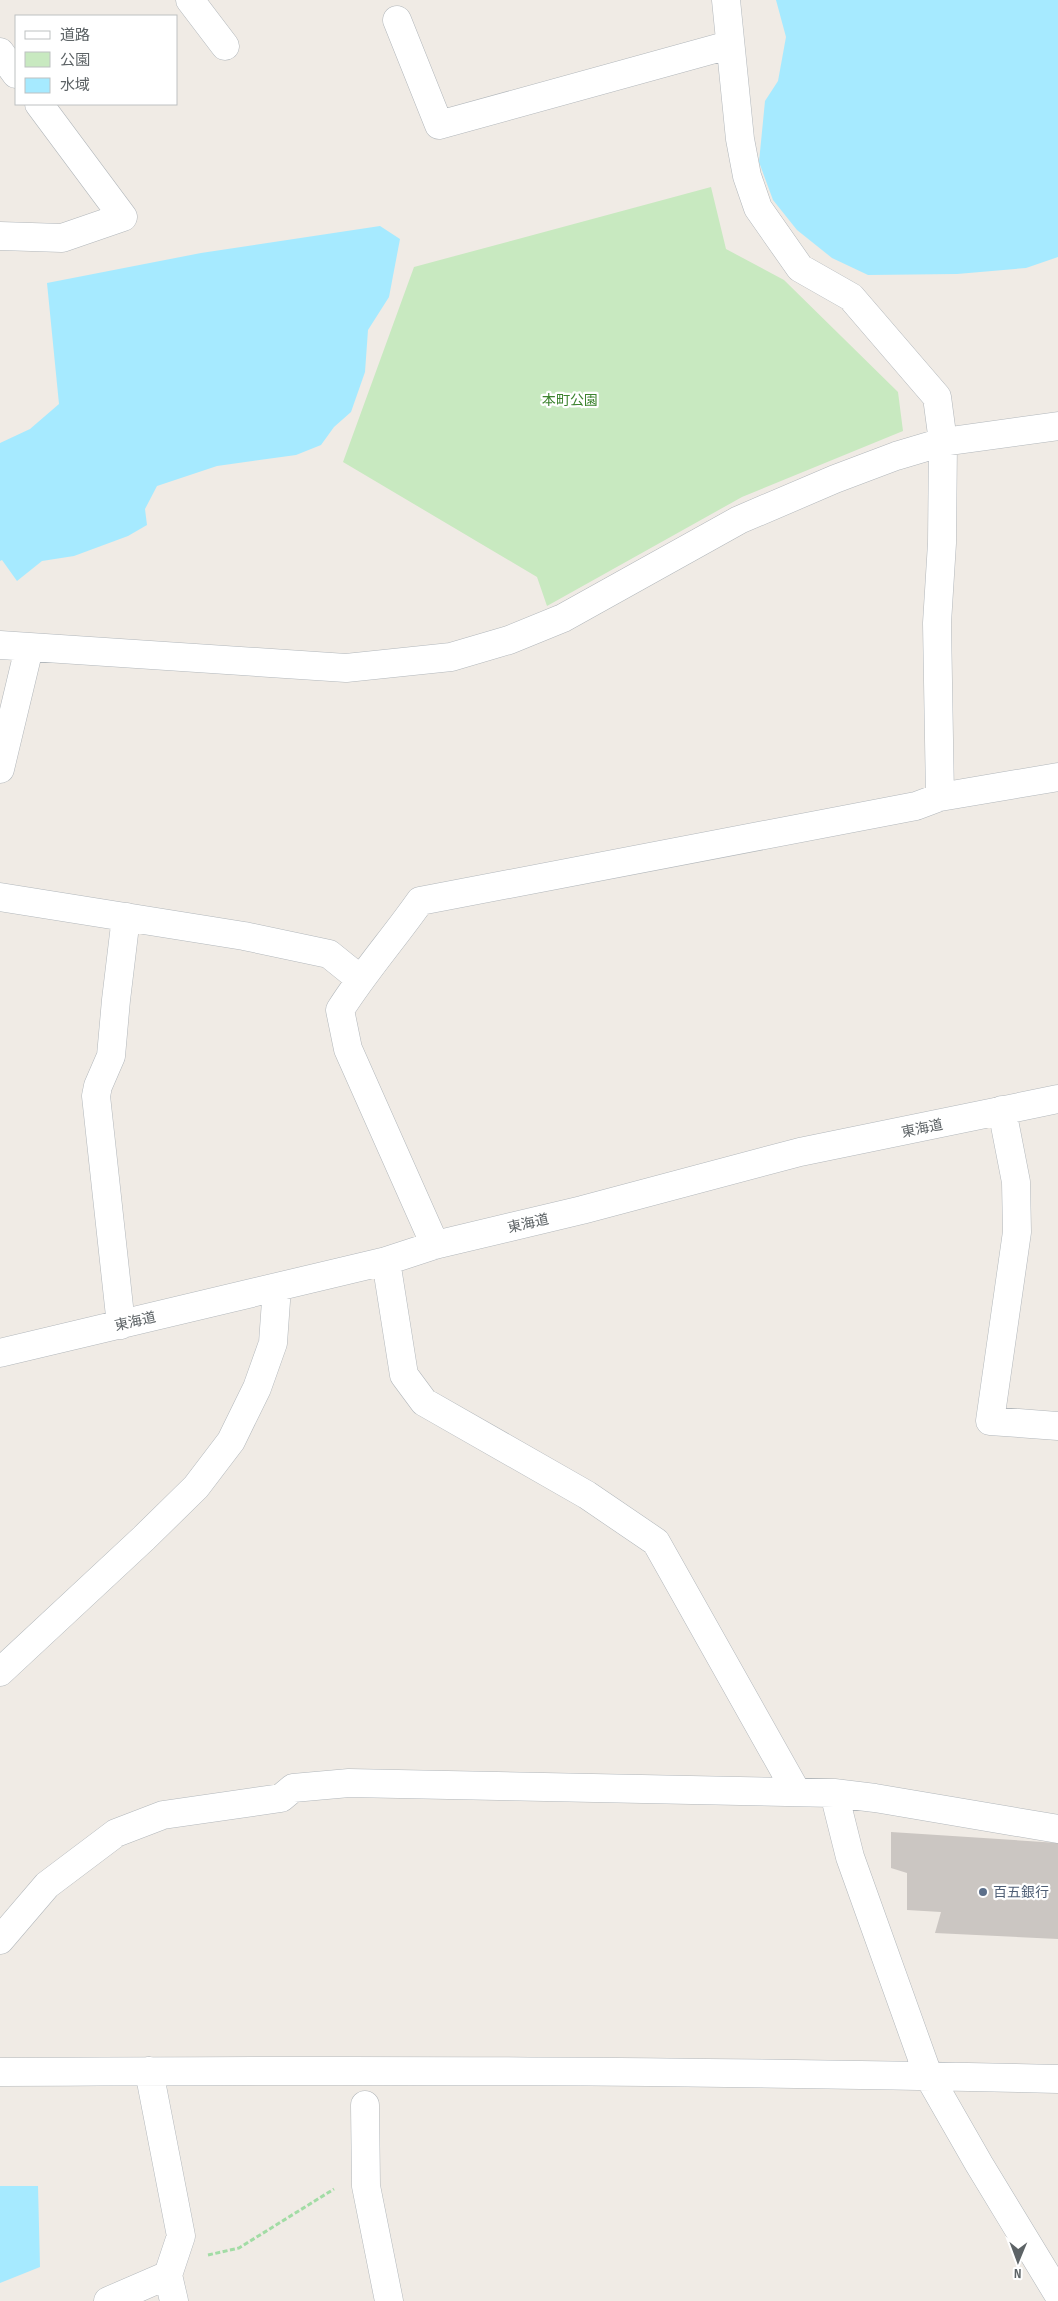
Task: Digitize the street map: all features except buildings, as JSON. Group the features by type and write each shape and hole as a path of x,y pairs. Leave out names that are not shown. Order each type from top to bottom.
{"street":[{"path":"190,0 225,46"},
{"path":"726,0 729,46 740,139 747,176 758,208 800,268 850,297 937,397 943,442 942,543 937,623 940,797"},
{"path":"397,20 439,125 729,46"},
{"path":"0,52 15,73"},
{"path":"0,236 62,238 123,217 40,105"},
{"path":"0,645 346,668 451,657 509,640 564,618 739,520 835,479 896,456 943,442 1058,426"},
{"path":"0,769 29,648"},
{"path":"435,1245 348,1049 340,1010 360,979 380,956 420,901 906,808 940,797 1058,777"},
{"path":"0,897 244,936 329,954 360,979"},
{"path":"121,1325 96,1096 98,1086 111,1056 126,917"},
{"name":"東海道","path":"0,1354 386,1261 435,1245 582,1210 800,1152 921,1129 1058,1099"},
{"path":"1002,1110 1016,1182 1017,1232 990,1421 1058,1426"},
{"path":"386,1261 404,1375 419,1396 424,1402 587,1495 656,1542 796,1792"},
{"path":"0,1672 196,1487 231,1441 257,1388 273,1343 277,1287"},
{"path":"0,1940 47,1884 116,1833 163,1815 281,1798 293,1788 349,1783 834,1793 875,1798 1058,1829"},
{"path":"834,1793 850,1857 928,2076 1058,2294"},
{"path":"108,2301 171,2279 180,2236 149,2071"},
{"path":"0,2072 149,2071 928,2076 1058,2079"},
{"path":"365,2105 366,2186 389,2301"}],"path":[{"path":"171,2279 239,2248 366,2169"}],"green space":[{"name":"本町公園","path":"711,187 726,249 784,280 898,392 903,431 742,497 547,606 537,577 343,462 414,267"}],"water":[{"path":"776,0 1058,0 1058,257 1026,268 957,274 868,275 832,258 797,230 773,200 759,162 765,101 778,81 786,37"},
{"path":"380,226 400,239 389,297 368,330 365,372 351,412 334,427 321,445 296,455 217,466 157,486 145,509 147,525 128,536 74,556 42,561 17,581 2,560 0,561 0,443 30,429 59,404 47,283 201,253"},
{"path":"0,2186 38,2186 40,2267 0,2283"}],"place":[{"name":"百五銀行","path":"983,1892"}]}
